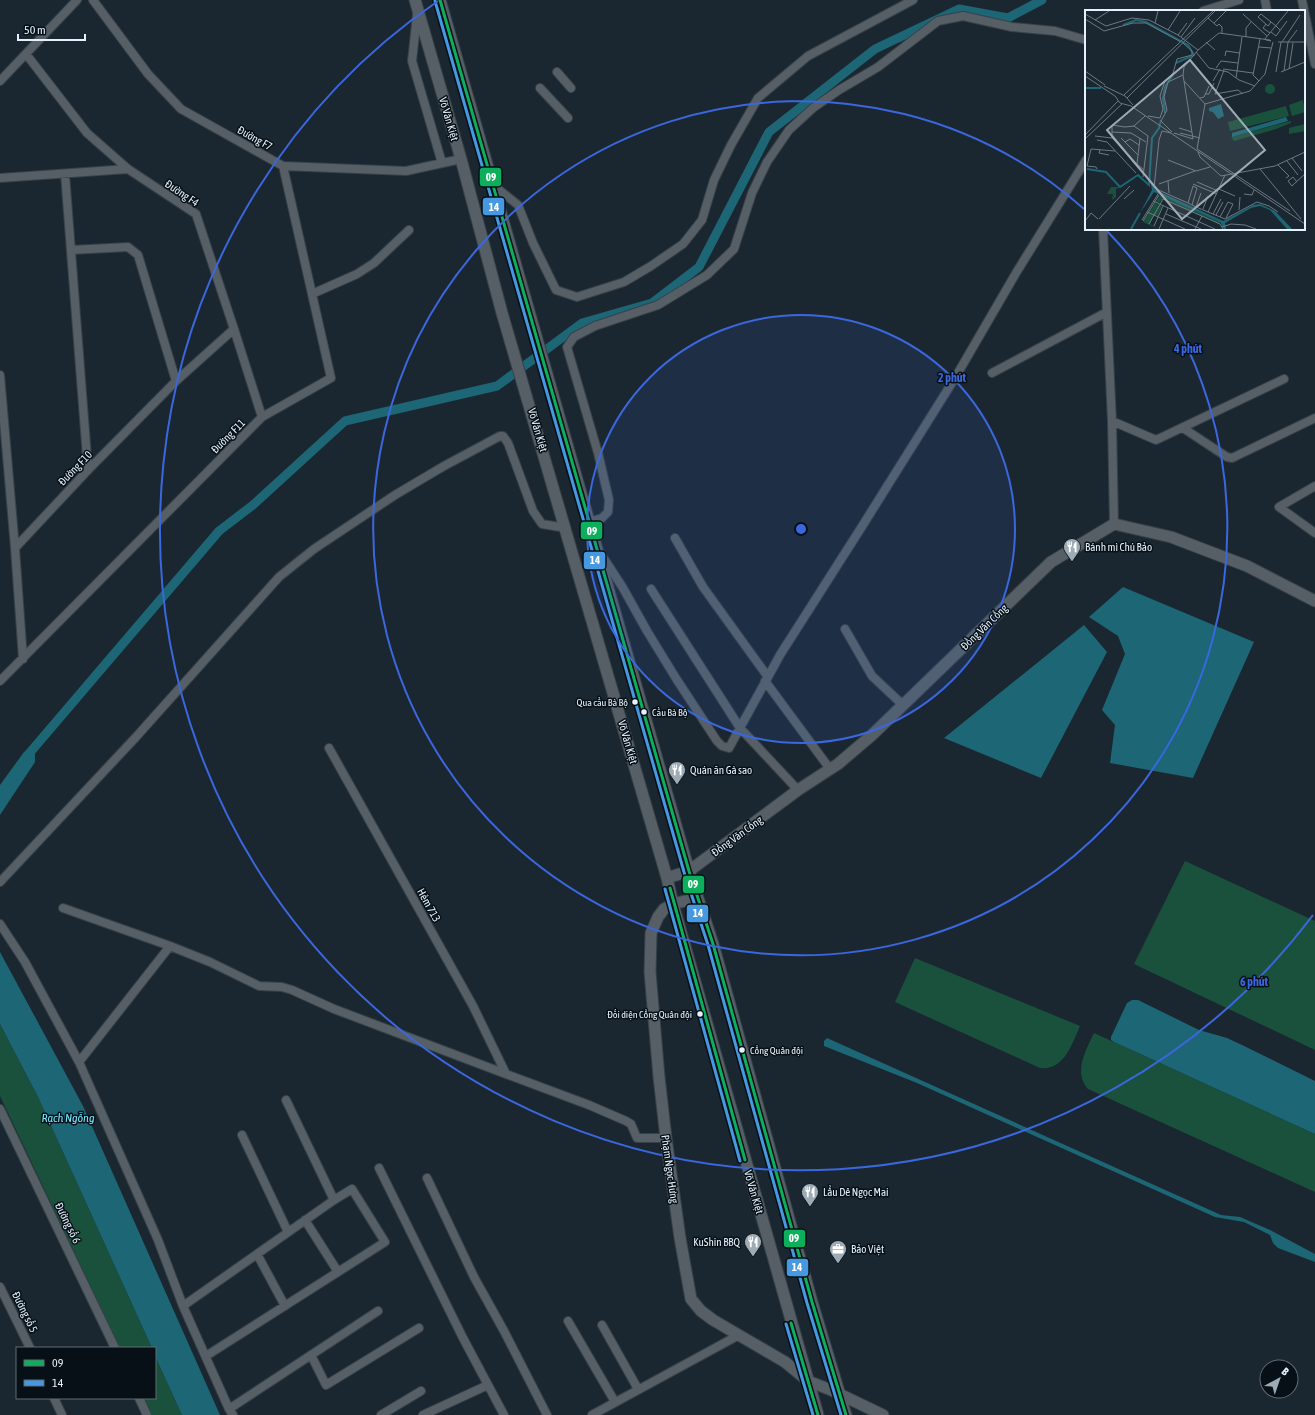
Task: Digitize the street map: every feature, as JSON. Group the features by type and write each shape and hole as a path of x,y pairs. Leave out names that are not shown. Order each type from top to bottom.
{"main road":[{"name":"Võ Văn Kiệt","path":"440,0 689,871 713,944 812,1302 846,1415"},
{"name":"Võ Văn Kiệt","path":"416,5 461,159 502,313 667,878 673,904 818,1415"},
{"path":"1114,524 1171,537 1247,566 1315,600"},
{"name":"Đồng Văn Cống","path":"667,878 689,871 798,790 830,769 872,735 1051,562 1114,524"},
{"path":"673,904 697,898"},
{"name":"Phạm Ngọc Hưng","path":"673,904 664,909 658,917 651,933 650,964 658,1070 666,1138 680,1238 691,1299 701,1311 713,1320 785,1362 808,1381 831,1390 883,1415"}],"street":[{"path":"0,81 77,0"},
{"name":"Đường F7","path":"93,0 148,74 181,109 283,166 406,172 461,159"},
{"path":"493,185 518,205 533,243 556,290 577,297 624,282 684,244 702,220 714,180 731,145 758,98 808,56 913,0"},
{"path":"1206,10 1239,0"},
{"path":"1265,0 1267,10"},
{"path":"1302,0 1304,10"},
{"path":"416,5 412,61 442,163"},
{"path":"1305,15 1315,64"},
{"path":"589,522 602,518 608,512 609,500 598,453 567,347 574,337 595,326 658,305 708,275 734,249 752,193 768,162 789,130 813,108 838,90 878,66 938,22 963,16 1012,27 1055,31 1085,40"},
{"name":"Đường F4","path":"26,54 87,133 128,169 196,214 262,417"},
{"path":"557,72 571,88"},
{"path":"540,88 568,118"},
{"path":"596,546 623,588 677,680 719,744 725,748 729,748 780,656 951,385 1016,273 1085,162"},
{"name":"Đường F11","path":"0,681 262,417 331,378 283,166"},
{"path":"0,178 128,169"},
{"path":"66,174 88,470"},
{"path":"312,294 357,274 374,263 409,230"},
{"path":"1103,230 1112,420 1114,524"},
{"path":"71,250 128,247 138,255 176,381"},
{"path":"992,373 1107,312"},
{"name":"Đường F10","path":"15,548 88,470 176,381 234,329"},
{"path":"0,374 23,659"},
{"path":"1112,420 1156,440 1284,380"},
{"path":"1183,428 1226,458 1232,458 1315,418"},
{"path":"0,882 136,737 279,577 314,549 395,495 444,466 500,436 503,436 508,443 533,511 542,524 566,528"},
{"path":"1315,486 1278,507 1315,533"},
{"path":"675,538 703,587 830,769"},
{"path":"651,589 740,728 798,790"},
{"path":"845,629 872,676 903,705"},
{"name":"Hẻm 713","path":"329,748 473,1006 506,1074"},
{"path":"63,908 170,946 210,962 259,986 282,987 292,990 334,1008 589,1105 631,1124 637,1138 666,1138"},
{"path":"0,924 25,962 79,1062 158,1240 183,1306 231,1412 311,1355 378,1311"},
{"path":"79,1062 170,946"},
{"path":"286,1100 334,1200"},
{"name":"Đường số 6","path":"0,1109 115,1347"},
{"path":"242,1135 288,1232"},
{"path":"379,1168 442,1298 504,1415"},
{"path":"427,1178 472,1272 547,1415"},
{"path":"183,1306 305,1220 352,1189 385,1242 206,1356"},
{"path":"305,1220 338,1272"},
{"path":"257,1254 285,1306"},
{"name":"Đường số 5","path":"0,1287 30,1347"},
{"path":"568,1321 615,1402"},
{"path":"602,1325 638,1389"},
{"path":"311,1355 326,1384 419,1328"},
{"path":"592,1415 739,1335"},
{"path":"423,1415 488,1385"},
{"path":"381,1415 421,1391"},
{"path":"54,1399 62,1415"},
{"path":"139,1399 147,1415"}],"green space":[{"path":"1185,861 1315,921 1315,1050 1134,964"},
{"path":"915,958 1080,1026 1066,1055 1055,1065 1048,1068 1040,1068 895,1002"},
{"path":"0,1024 38,1097 152,1347 120,1347 0,1096"},
{"path":"1094,1033 1315,1134 1315,1192 1088,1089 1081,1075 1081,1068 1082,1061"},
{"path":"156,1358 182,1415 152,1415 144,1399 156,1399"}],"water":[{"path":"1123,587 1254,642 1193,778 1110,763 1115,725 1102,710 1125,654 1118,636 1089,617"},
{"path":"1084,625 1107,652 1041,778 944,738"},
{"path":"35,748 35,762 0,815 0,785 24,752"},
{"name":"Rạch Ngỗng","path":"0,952 83,1106 220,1415 182,1415 156,1358 156,1347 152,1347 38,1097 0,1024"},
{"path":"1132,1000 1138,1000 1199,1030 1227,1038 1315,1081 1315,1134 1111,1040 1127,1003"},
{"path":"827,1038 1221,1215 1240,1217 1270,1230 1315,1254 1315,1262 1278,1248 1273,1243 1270,1235 1244,1222 1215,1217 917,1083 824,1046 824,1041"}],"waterway":[{"path":"27,756 219,531 253,505 345,421 497,386 582,323 652,303 699,267 769,132 875,49 959,9 1008,18 1042,0"}],"transit line":[{"name":"09","path":"440,0 689,871 713,944 812,1302 846,1415"},
{"name":"14","path":"435,1 684,872 708,945 807,1303 841,1415"},
{"name":"09","path":"670,888 745,1160"},
{"name":"14","path":"665,889 740,1161"},
{"name":"09","path":"791,1323 818,1415"},
{"name":"14","path":"786,1324 813,1415"}],"place":[{"name":"Bánh mì Chú Bảo","path":"1072,562"},
{"name":"Qua cầu Bà Bộ","path":"635,702"},
{"name":"Cầu Bà Bộ","path":"644,712"},
{"name":"Quán ăn Gà sao","path":"677,785"},
{"name":"Đối diện Cổng Quân đội","path":"700,1014"},
{"name":"Cổng Quân đội","path":"742,1050"},
{"name":"Lẩu Dê Ngọc Mai","path":"810,1207"},
{"name":"KuShin BBQ","path":"753,1257"},
{"name":"Bảo Việt","path":"838,1264"}]}
